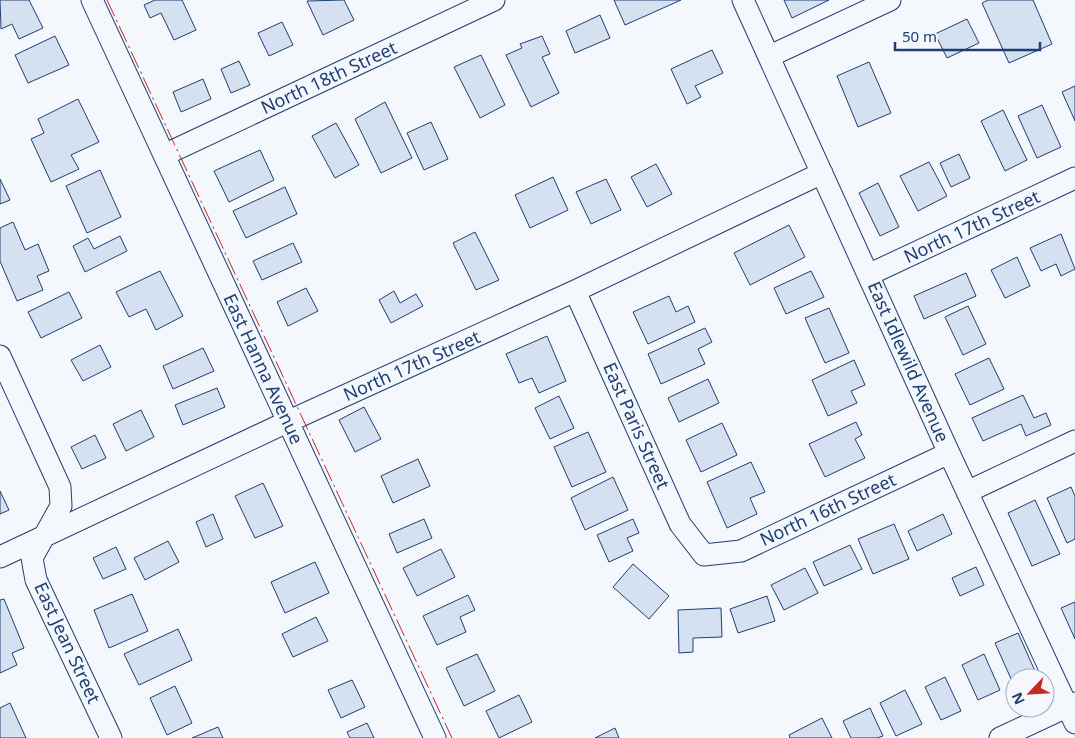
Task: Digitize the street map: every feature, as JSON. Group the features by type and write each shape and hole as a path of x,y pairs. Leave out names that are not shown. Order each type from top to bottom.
{"street":[{"name":"East Hanna Avenue","path":"92,0 435,738"},
{"name":"North 18th Street","path":"164,155 494,0"},
{"name":"East Idlewild Avenue","path":"743,0 967,492 1072,711"},
{"path":"770,56 890,0"},
{"name":"North 17th Street","path":"0,556 287,422 575,291 822,173"},
{"name":"North 17th Street","path":"868,275 1075,178"},
{"name":"East Paris Street","path":"575,291 680,524 704,555"},
{"name":"East Jean Street","path":"0,356 60,487 61,506 42,536 32,558 36,580 111,738"},
{"path":"967,492 1075,441"},
{"name":"North 16th Street","path":"704,555 741,551 949,453"},
{"path":"1000,738 1072,711"}],"building":[{"path":"0,0 29,0 43,28 19,39 12,24 1,29"},
{"path":"155,0 182,0 196,30 174,40 161,13 150,18 144,5"},
{"path":"344,0 354,20 323,35 307,1"},
{"path":"614,0 681,0 625,25"},
{"path":"784,0 829,0 792,18"},
{"path":"988,0 1033,0 1052,44 1009,63 982,3"},
{"path":"600,15 610,38 575,53 566,31"},
{"path":"967,19 979,43 947,58 935,34"},
{"path":"282,22 293,45 269,56 258,33"},
{"path":"55,36 69,65 28,83 15,55"},
{"path":"542,36 550,54 542,57 559,93 531,107 506,55 522,48 520,44"},
{"path":"712,50 723,73 695,86 701,97 687,104 671,69"},
{"path":"481,55 505,105 480,118 454,67"},
{"path":"239,61 250,85 231,93 221,69"},
{"path":"869,62 891,113 858,127 837,76"},
{"path":"203,79 211,99 181,112 173,92"},
{"path":"1075,86 1075,121 1062,92"},
{"path":"78,99 99,142 71,155 79,169 51,182 31,139 44,133 38,119"},
{"path":"385,102 412,158 381,173 355,119"},
{"path":"1042,105 1061,147 1037,158 1018,116"},
{"path":"1003,110 1027,160 1005,171 981,121"},
{"path":"431,122 448,159 424,170 407,133"},
{"path":"336,123 359,165 335,178 312,136"},
{"path":"260,150 274,180 229,202 214,171"},
{"path":"959,154 970,178 951,187 940,163"},
{"path":"929,162 947,196 918,211 900,176"},
{"path":"656,164 672,194 647,207 631,177"},
{"path":"100,170 121,217 87,233 66,186"},
{"path":"553,177 568,210 530,228 515,195"},
{"path":"0,179 10,200 0,204"},
{"path":"606,179 621,210 591,224 576,192"},
{"path":"878,183 899,227 880,236 859,193"},
{"path":"285,187 297,214 246,238 233,211"},
{"path":"13,222 25,250 38,244 49,271 37,276 43,290 17,301 0,261 0,228"},
{"path":"789,225 805,257 750,285 734,253"},
{"path":"475,232 499,280 476,290 453,243"},
{"path":"1061,234 1075,269 1061,276 1056,264 1041,271 1030,248"},
{"path":"120,236 127,251 85,272 73,246 88,238 94,249"},
{"path":"293,243 302,262 262,280 253,261"},
{"path":"1017,257 1030,286 1005,298 991,270"},
{"path":"160,271 183,316 156,330 146,309 129,317 116,292"},
{"path":"811,271 824,297 786,314 774,288"},
{"path":"966,273 976,296 924,319 914,296"},
{"path":"306,288 318,311 288,326 277,302"},
{"path":"394,291 400,303 416,294 423,306 391,323 379,300"},
{"path":"69,292 82,318 41,338 28,312"},
{"path":"669,296 676,312 688,306 695,322 648,344 633,312"},
{"path":"968,306 986,344 963,355 945,317"},
{"path":"829,308 849,353 825,363 805,318"},
{"path":"705,328 712,342 698,349 705,364 661,384 648,354"},
{"path":"547,336 566,381 539,393 532,378 519,383 506,354"},
{"path":"100,345 111,367 83,381 71,360"},
{"path":"203,348 214,371 173,389 163,366"},
{"path":"989,358 1004,389 970,405 955,374"},
{"path":"854,360 865,385 851,391 857,403 828,416 812,380"},
{"path":"708,379 719,403 679,422 668,398"},
{"path":"217,388 225,407 183,425 175,405"},
{"path":"1023,395 1034,418 1046,413 1051,425 1026,436 1021,424 983,441 972,418"},
{"path":"559,396 574,428 550,439 535,408"},
{"path":"364,407 381,439 355,452 339,420"},
{"path":"141,410 154,437 126,451 113,424"},
{"path":"856,422 862,435 855,439 865,458 825,477 809,444"},
{"path":"722,423 737,455 701,472 686,440"},
{"path":"588,432 606,472 572,487 554,447"},
{"path":"95,435 106,458 82,469 71,447"},
{"path":"418,459 430,486 393,503 381,476"},
{"path":"751,462 765,492 750,498 757,514 727,528 707,482"},
{"path":"613,477 628,510 585,530 571,498"},
{"path":"263,483 283,526 255,538 235,496"},
{"path":"1071,487 1075,496 1075,539 1067,543 1047,498"},
{"path":"0,491 9,510 0,514"},
{"path":"1035,500 1060,554 1032,566 1008,513"},
{"path":"213,514 223,539 206,547 196,522"},
{"path":"943,514 952,534 917,551 908,531"},
{"path":"424,519 432,538 397,553 389,534"},
{"path":"633,519 639,533 627,538 633,551 609,562 597,535"},
{"path":"894,524 909,559 873,574 858,539"},
{"path":"168,541 179,562 145,580 134,558"},
{"path":"850,545 862,569 824,586 813,562"},
{"path":"116,547 126,569 103,579 93,558"},
{"path":"441,549 455,577 417,596 403,568"},
{"path":"315,562 329,593 285,613 271,582"},
{"path":"633,564 669,596 649,619 613,587"},
{"path":"976,567 984,585 960,596 952,578"},
{"path":"805,568 818,593 784,610 771,585"},
{"path":"132,594 148,631 109,648 94,610"},
{"path":"468,595 475,610 460,617 466,632 437,645 423,616"},
{"path":"767,596 775,621 738,633 730,609"},
{"path":"4,599 24,648 12,653 17,665 0,673 0,600"},
{"path":"1075,602 1075,639 1061,608"},
{"path":"721,608 722,637 693,638 693,652 679,653 678,610"},
{"path":"316,617 328,641 293,657 282,634"},
{"path":"178,629 192,660 139,685 124,654"},
{"path":"1018,633 1034,668 1006,668 995,643"},
{"path":"477,654 495,691 464,706 446,668"},
{"path":"984,654 1000,690 978,700 962,665"},
{"path":"945,677 961,711 941,720 925,687"},
{"path":"352,680 365,707 341,718 328,690"},
{"path":"175,686 192,723 167,735 150,698"},
{"path":"905,690 922,724 896,736 880,703"},
{"path":"519,695 532,722 499,738 486,711"},
{"path":"10,703 26,738 0,738 0,708"},
{"path":"870,708 883,736 877,738 851,738 843,721"},
{"path":"822,718 832,738 790,738 789,735"},
{"path":"367,723 374,738 350,738 347,732"},
{"path":"218,727 223,738 192,738"},
{"path":"615,728 619,738 595,738"}],"power":[{"path":"107,0 452,738"}]}
